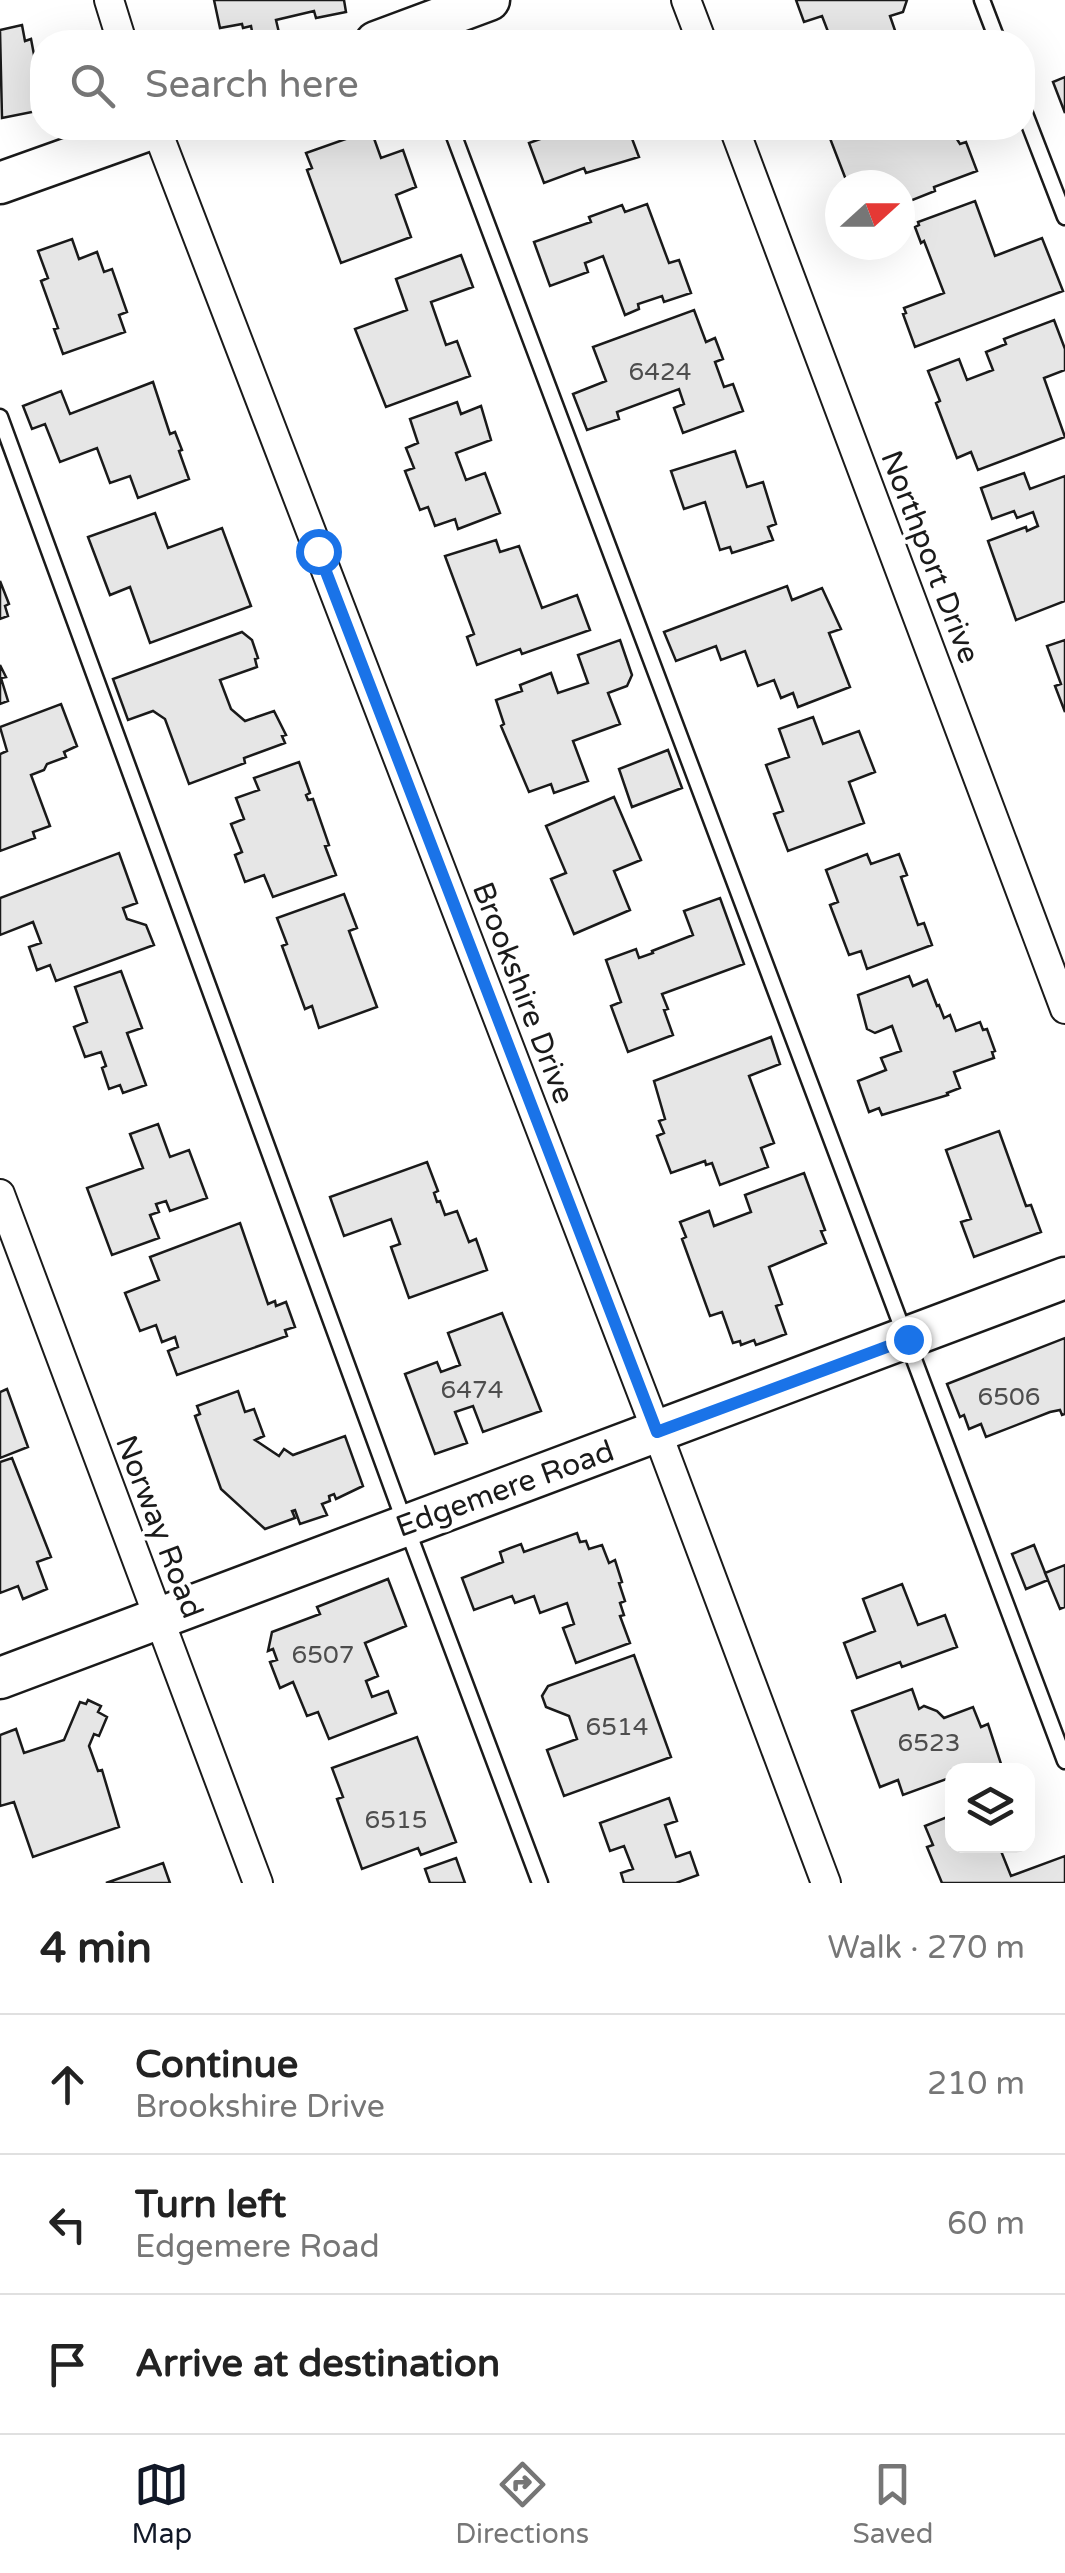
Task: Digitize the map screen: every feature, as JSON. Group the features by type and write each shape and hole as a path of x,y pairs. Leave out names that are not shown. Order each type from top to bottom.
{"street":[{"path":"109,0 118,30"},
{"path":"414,28 489,0"},
{"path":"686,0 697,30"},
{"path":"0,183 121,140"},
{"name":"Brookshire Drive","path":"160,140 657,1432 826,1883"},
{"name":"Northport Drive","path":"739,140 1065,1009"},
{"name":"Norway Road","path":"0,1194 258,1883"},
{"name":"Edgemere Road","path":"0,1678 1065,1278"}],"lane":[{"path":"982,0 993,30"},
{"path":"456,140 1065,1761"},
{"path":"1035,140 1065,217"},
{"path":"0,417 540,1883"}],"building":[{"path":"214,0 344,0 346,12 316,18 314,11 276,20 278,30 252,30 251,26 243,28 242,24 220,28"},
{"path":"796,0 907,0 903,12 890,16 895,30 827,30 822,16 804,22"},
{"path":"22,25 25,41 30,39 30,112 2,118 0,30"},
{"path":"1065,77 1065,113 1053,82"},
{"path":"343,140 375,140 381,158 403,150 416,187 396,195 411,237 341,263 307,170 312,168 306,153"},
{"path":"633,140 639,157 586,173 584,168 544,183 529,143"},
{"path":"831,140 966,142 977,171 934,187 935,191 915,199 915,170 842,170"},
{"path":"975,201 995,256 1042,238 1063,291 915,347 904,308 944,293 915,227 918,222"},
{"path":"647,204 669,263 679,260 691,293 664,302 662,296 638,304 639,309 625,315 603,256 585,263 588,272 550,286 534,242 591,222 589,217 622,205 625,212"},
{"path":"72,239 79,259 97,252 104,272 112,269 127,312 119,315 125,332 63,354 41,281 48,278 38,251"},
{"path":"461,255 473,287 431,302 446,345 457,341 470,376 386,407 355,329 407,310 396,279"},
{"path":"694,310 706,342 715,338 723,359 715,362 724,387 733,384 743,411 683,433 674,408 684,404 679,389 617,412 619,419 587,430 573,394 606,381 593,347"},
{"path":"1054,320 1065,349 1065,370 1044,378 1065,437 978,470 971,452 957,458 928,371 959,359 967,380 993,370 986,352 1006,344 1004,339"},
{"path":"153,382 170,434 175,432 182,450 179,451 189,479 138,498 130,476 110,483 97,448 60,462 45,424 32,429 23,406 61,391 70,414"},
{"path":"457,402 461,414 481,406 491,440 456,453 466,480 485,473 500,513 458,529 455,519 435,526 428,507 420,510 405,471 414,468 406,448 418,443 410,419"},
{"path":"735,451 747,487 763,482 776,524 768,527 773,540 732,553 730,547 720,550 705,502 684,509 671,471"},
{"path":"1024,473 1030,489 1065,476 1065,601 1016,620 988,541 1038,526 1033,512 1017,518 1014,511 992,519 981,488"},
{"path":"155,513 168,548 222,528 251,606 150,643 130,587 110,595 88,537"},
{"path":"496,540 500,552 519,546 542,608 577,595 590,630 477,665 467,637 474,634 445,556"},
{"path":"0,581 9,604 5,606 8,616 0,619"},
{"path":"787,586 792,600 822,588 841,629 829,633 850,687 798,707 793,693 781,698 774,680 758,686 745,651 721,660 716,646 676,661 664,632"},
{"path":"242,632 252,640 257,667 220,680 231,709 245,721 274,711 286,735 282,736 285,743 189,784 165,719 153,711 128,720 113,679"},
{"path":"620,640 632,675 627,686 608,693 620,724 573,741 588,781 554,793 551,784 529,792 501,726 504,724 496,700 522,691 520,685 551,673 558,693 588,683 578,655"},
{"path":"1065,640 1065,712 1055,686 1061,684 1047,646"},
{"path":"0,665 6,677 1,678 8,701 0,704"},
{"path":"61,704 77,746 64,752 66,757 31,775 50,826 33,832 35,838 0,851 0,754 7,751 0,727"},
{"path":"813,717 823,744 859,731 875,772 849,782 864,823 788,851 774,814 783,811 766,765 789,757 779,729"},
{"path":"668,750 682,788 632,807 619,769"},
{"path":"299,762 310,793 306,795 308,800 313,799 336,875 273,897 264,875 245,882 235,855 242,852 231,824 244,819 236,798 259,790 254,778"},
{"path":"614,797 641,860 614,871 630,910 574,934 551,879 566,873 546,826"},
{"path":"119,853 137,903 123,908 127,919 146,925 154,945 56,981 50,965 37,970 29,947 41,943 33,922 0,935 0,898"},
{"path":"867,854 871,864 899,854 907,875 901,877 918,925 924,923 932,945 867,969 861,951 849,955 830,905 838,902 826,870"},
{"path":"344,894 357,928 349,931 377,1007 319,1028 312,1006 305,1009 282,946 287,944 277,918"},
{"path":"720,898 744,964 662,994 673,1035 628,1052 611,1006 621,1002 606,960 636,949 639,958 693,935 684,911"},
{"path":"121,971 142,1028 127,1033 146,1085 123,1093 120,1085 109,1089 101,1052 85,1057 74,1027 87,1022 75,987"},
{"path":"909,976 913,986 927,980 937,1006 944,1018 950,1015 956,1031 980,1022 983,1030 987,1029 994,1058 954,1072 960,1088 948,1095 882,1115 879,1108 869,1112 858,1081 886,1070 881,1058 901,1051 892,1026 875,1033 867,1029 858,995"},
{"path":"771,1037 780,1064 749,1076 774,1143 761,1148 768,1167 720,1185 712,1163 706,1165 705,1161 671,1173 657,1136 664,1133 659,1121 665,1119 654,1081"},
{"path":"158,1124 170,1157 189,1150 207,1198 170,1211 166,1201 156,1204 159,1212 150,1215 159,1238 112,1255 87,1188 143,1168 130,1134"},
{"path":"999,1131 1026,1206 1031,1205 1041,1232 974,1257 961,1222 971,1219 946,1150"},
{"path":"427,1162 438,1191 434,1193 437,1202 440,1201 445,1215 457,1211 469,1242 476,1239 487,1270 409,1298 391,1247 400,1244 391,1219 344,1236 330,1197"},
{"path":"804,1173 826,1243 769,1267 782,1304 776,1306 786,1334 756,1345 754,1340 741,1345 740,1341 733,1343 722,1312 710,1316 682,1239 686,1237 680,1222 709,1211 714,1226 751,1212 745,1195"},
{"path":"240,1223 268,1304 286,1302 295,1327 285,1330 287,1336 177,1375 168,1351 178,1347 175,1337 162,1342 156,1325 140,1331 125,1293 159,1280 150,1257"},
{"path":"502,1313 541,1411 483,1432 473,1406 455,1412 467,1443 435,1454 405,1374 437,1362 441,1372 460,1365 448,1333"},
{"path":"1065,1338 1065,1414 1060,1410 1050,1412 986,1437 981,1424 969,1429 947,1384"},
{"path":"7,1389 28,1447 0,1458 0,1392"},
{"path":"238,1391 245,1412 254,1409 264,1436 255,1440 279,1456 284,1449 293,1455 345,1436 363,1486 336,1499 334,1494 329,1496 330,1501 322,1504 327,1515 300,1524 295,1510 295,1518 265,1529 221,1489 195,1416 200,1414 197,1406"},
{"path":"12,1458 51,1557 37,1562 47,1589 23,1599 18,1586 0,1593 0,1462"},
{"path":"577,1533 589,1549 602,1545 609,1563 615,1560 625,1601 620,1603 624,1615 620,1616 630,1643 576,1663 563,1628 574,1624 567,1603 540,1613 534,1596 515,1603 512,1596 474,1610 462,1578 503,1562 500,1552 521,1544 524,1552"},
{"path":"1034,1545 1048,1580 1026,1589 1012,1554"},
{"path":"1065,1565 1065,1607 1060,1609 1045,1573"},
{"path":"388,1579 406,1626 365,1643 378,1676 366,1681 372,1697 388,1691 396,1713 329,1739 318,1712 307,1716 293,1682 280,1688 270,1662 277,1660 273,1649 268,1651 272,1632 320,1614 317,1607"},
{"path":"902,1584 918,1625 945,1615 957,1647 857,1678 844,1643 875,1631 863,1599"},
{"path":"634,1655 671,1757 564,1796 547,1750 577,1739 569,1716 546,1707 542,1696 548,1686"},
{"path":"912,1689 919,1709 924,1706 944,1718 973,1707 981,1727 988,1724 1001,1763 945,1763 945,1780 903,1795 898,1780 880,1787 852,1711"},
{"path":"88,1700 101,1706 98,1712 107,1717 99,1736 94,1734 89,1746 98,1771 102,1770 119,1827 33,1857 14,1802 0,1806 0,1735 16,1729 24,1753 64,1740 80,1702 86,1704"},
{"path":"417,1737 456,1842 421,1855 418,1848 362,1869 337,1799 343,1797 332,1768"},
{"path":"669,1798 677,1821 665,1825 676,1857 690,1852 698,1875 676,1883 624,1883 621,1873 633,1869 624,1846 610,1851 600,1823"},
{"path":"945,1818 945,1853 1002,1853 1011,1876 1065,1856 1065,1883 942,1883 927,1847 933,1845 925,1826"},
{"path":"456,1858 465,1883 430,1883 425,1869"},
{"path":"163,1863 170,1883 106,1883"}],"route":[{"path":"318,551 657,1432 908,1339"}]}
